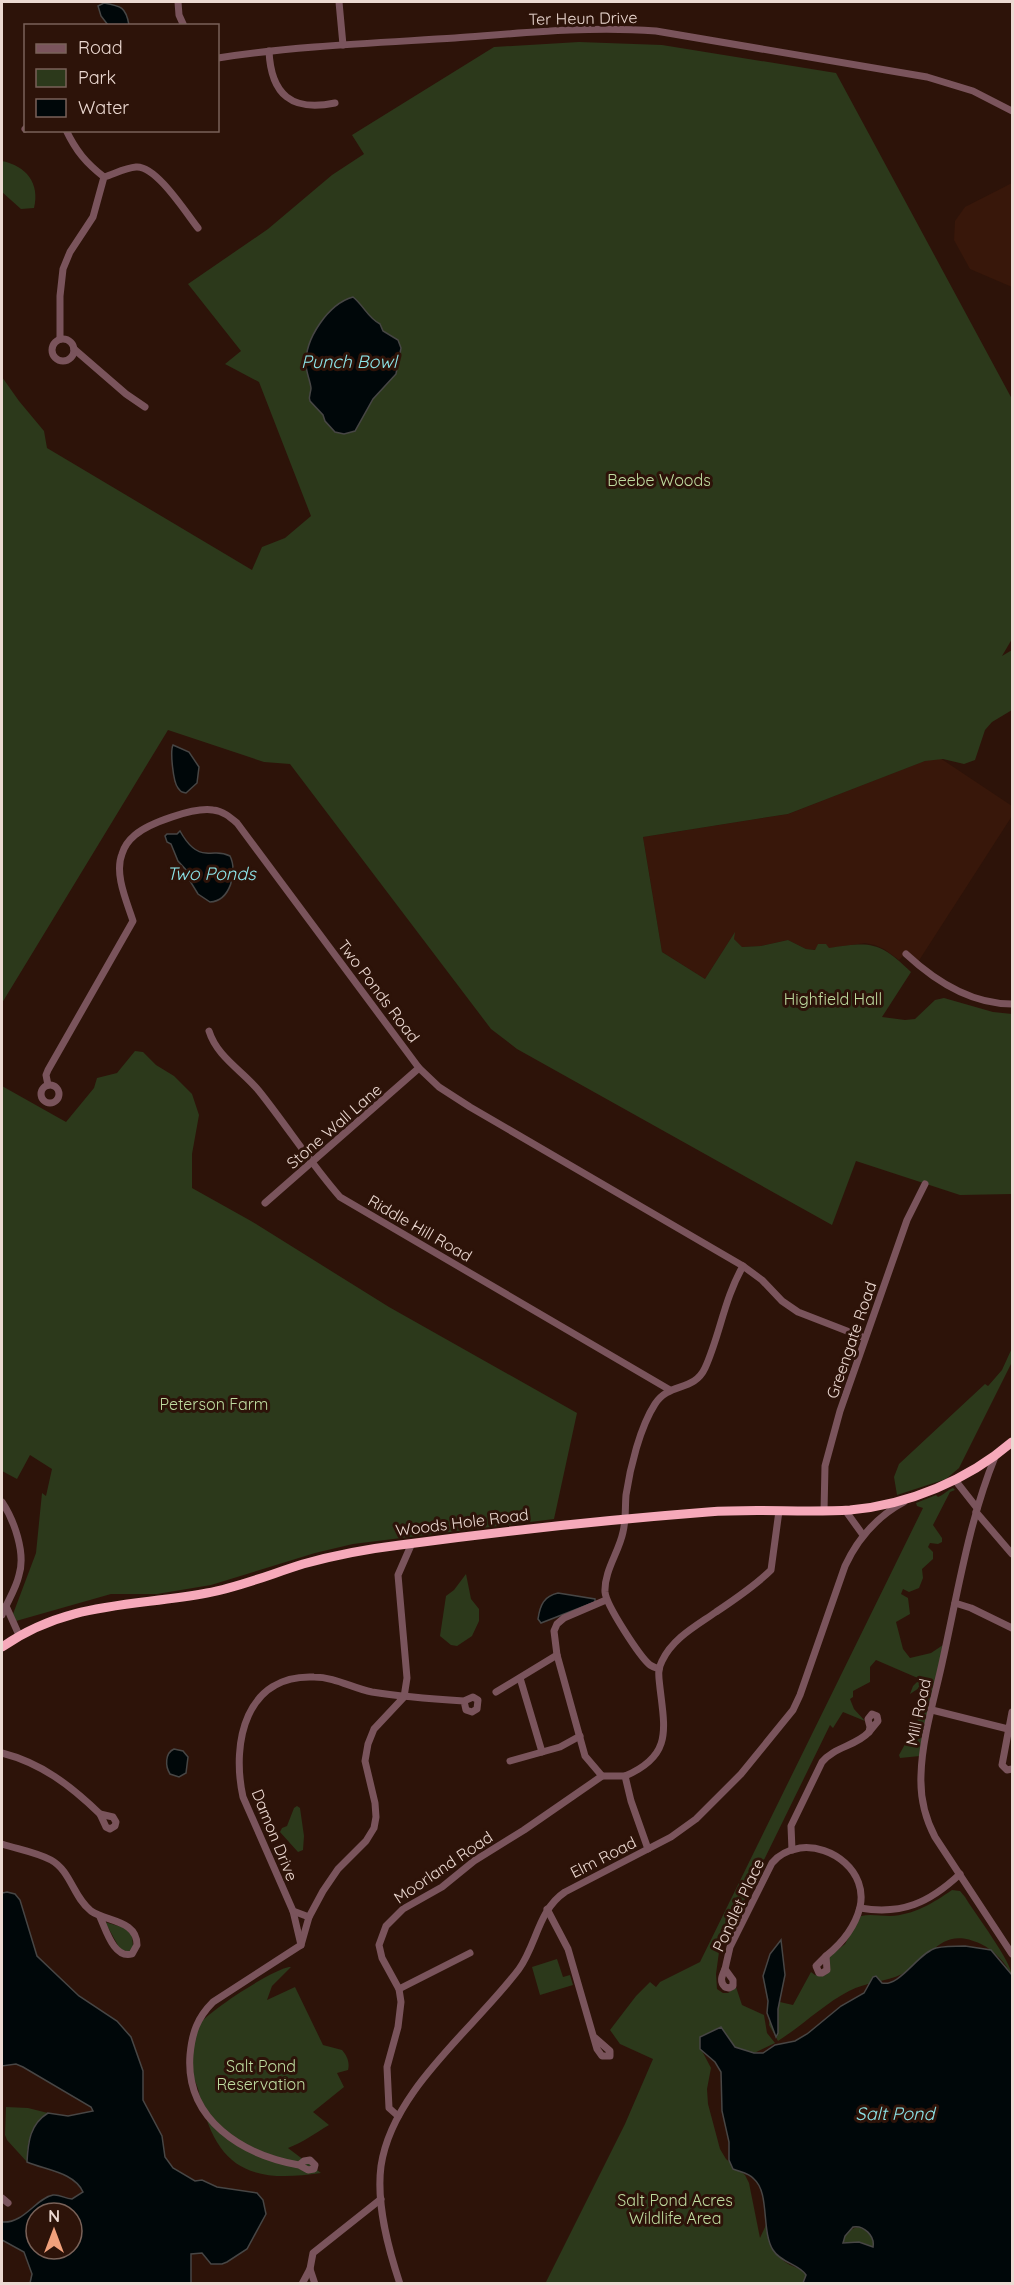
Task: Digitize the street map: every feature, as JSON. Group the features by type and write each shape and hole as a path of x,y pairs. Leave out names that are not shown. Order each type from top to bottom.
{"highway":[{"name":"Woods Hole Road","path":"2,1647 38,1625 71,1613 211,1592 330,1557 412,1543 625,1519 712,1512 845,1510 883,1505 955,1480 995,1456 1012,1442"}],"street":[{"path":"178,2 179,15 183,24"},
{"path":"339,2 343,45"},
{"name":"Ter Heun Drive","path":"219,58 343,45 614,27 656,31 927,77 973,91 1012,111"},
{"path":"269,51 272,78 290,101 306,106 335,103"},
{"path":"67,132 75,150 86,163 104,177"},
{"path":"104,177 133,167 145,169 169,190 198,228"},
{"path":"60,339 60,296 63,269 70,252 93,217 104,177"},
{"path":"60,339 71,342 74,349 126,394 145,407"},
{"path":"60,339 52,345 52,353 56,359 62,361 69,359 74,349"},
{"name":"Two Ponds Road","path":"48,1084 46,1075 48,1070 133,921 120,872 121,856 125,846 135,835 149,827 180,815 204,810 221,812 237,824 419,1068 439,1087 743,1266 762,1280 782,1301 798,1312 865,1338"},
{"path":"906,954 945,986 975,997 1012,1004"},
{"name":"Riddle Hill Road","path":"209,1032 217,1048 257,1089 340,1197 670,1390"},
{"name":"Stone Wall Lane","path":"265,1203 419,1068"},
{"name":"Greengate Road","path":"824,1511 823,1487 828,1450 907,1220 925,1184"},
{"path":"659,1669 650,1665 642,1655 606,1600 605,1582 621,1539 626,1495 639,1440 653,1407 660,1397 670,1390 690,1384 704,1371 732,1286 743,1266"},
{"name":"Mill Road","path":"995,1456 977,1510 955,1603 923,1754 921,1776 922,1797 932,1831 1012,1954"},
{"path":"955,1480 1012,1554"},
{"name":"Elm Road","path":"400,2283 392,2258 381,2199 384,2155 398,2116 425,2077 523,1964 547,1910 556,1899 565,1892 682,1830 710,1807 741,1774 793,1710 804,1687 845,1566 855,1546 863,1535 886,1514 920,1494"},
{"path":"2,1502 9,1516 21,1561 18,1580 2,1615"},
{"path":"845,1510 863,1535"},
{"path":"606,1600 564,1618 557,1624 554,1632 557,1655 585,1756 602,1776 625,1776 637,1771 661,1748 664,1723 659,1669 663,1659 677,1641 771,1570 779,1511"},
{"path":"299,2164 257,2154 220,2129 208,2115 192,2085 189,2063 193,2033 202,2013 213,2002 301,1945 309,1917 338,1869 366,1841 374,1828 375,1803 366,1761 368,1744 374,1729 404,1697 407,1678 398,1575 412,1543"},
{"path":"955,1603 971,1608 1012,1629"},
{"path":"6,1606 19,1635"},
{"path":"496,1692 557,1655"},
{"name":"Damon Drive","path":"301,1945 292,1911 243,1797 238,1776 239,1747 247,1718 256,1700 268,1688 280,1681 316,1677 368,1691 404,1697 464,1701"},
{"path":"520,1678 542,1752"},
{"path":"932,1710 1010,1729"},
{"path":"1012,1712 1002,1765 1006,1770 1012,1768"},
{"path":"826,1956 846,1936 860,1908 858,1883 844,1861 821,1849 792,1850 791,1826 822,1762 831,1754 863,1738 869,1732"},
{"path":"510,1761 560,1747 580,1736"},
{"path":"2,1753 30,1761 60,1778 100,1814"},
{"name":"Moorland Road","path":"398,2116 389,2108 386,2078 401,2002 399,1989 382,1958 379,1945 386,1926 403,1909 442,1887 474,1861 602,1776"},
{"path":"625,1776 648,1849"},
{"path":"2,1844 56,1863 82,1902 100,1917 123,1924 133,1931 137,1945 132,1954 126,1955 118,1952 100,1917"},
{"name":"Pondlet Place","path":"725,1969 730,1947 772,1863 779,1856 792,1850"},
{"path":"860,1908 885,1911 913,1906 940,1891 960,1874"},
{"path":"547,1910 568,1948 594,2037"},
{"path":"292,1911 309,1917"},
{"path":"399,1989 470,1953"},
{"path":"302,2283 310,2269 311,2258 319,2246 381,2199"},
{"path":"310,2269 315,2283"}],"shaded area":[{"path":"1012,183 1012,287 970,269 954,240 955,221 965,207"},
{"path":"937,756 1012,806 1012,816 918,962 907,952 899,960 884,949 865,943 818,950 806,949 788,940 761,946 742,947 734,939 734,934 705,979 662,952 643,837 788,814"}],"green space":[{"name":"Beebe Woods","path":"579,42 662,45 836,73 1012,399 1012,639 1002,656 1012,650 1012,710 992,722 985,730 975,760 964,764 943,759 925,761 788,814 643,837 662,952 705,979 735,932 734,939 742,947 761,946 788,940 806,949 815,950 818,944 826,944 829,948 866,945 883,949 911,972 882,1017 915,1019 935,1000 944,998 993,1012 1012,1014 1012,1194 960,1195 856,1161 832,1225 517,1049 491,1029 290,764 264,762 168,730 2,1003 2,377 44,431 47,448 252,570 262,547 285,538 311,516 259,382 225,364 241,351 188,284 268,229 332,175 364,154 352,135 494,47"},
{"path":"2,161 18,167 29,177 35,191 34,208 21,209 2,192"},
{"name":"Peterson Farm","path":"135,1051 143,1052 156,1065 174,1076 192,1094 199,1115 192,1154 192,1188 251,1221 389,1307 577,1413 554,1519 353,1544 315,1553 211,1585 157,1594 111,1594 16,1621 13,1614 36,1553 42,1493 46,1496 52,1469 30,1455 17,1479 2,1471 2,1086 66,1122 94,1088 97,1078 117,1073"},
{"path":"1012,1348 1012,1362 959,1468 946,1479 897,1495 894,1477 899,1464 985,1384 989,1385 1002,1370"},
{"name":"Salt Pond Acres Wildlife Area","path":"953,1488 955,1490 950,1492 933,1525 942,1538 942,1542 930,1543 928,1547 933,1552 933,1559 922,1569 923,1578 919,1588 909,1592 903,1589 901,1594 908,1598 910,1614 896,1622 903,1649 910,1658 931,1653 943,1645 920,1756 900,1758 899,1755 909,1737 907,1723 917,1723 925,1684 910,1694 913,1686 920,1679 876,1660 870,1667 870,1682 853,1691 853,1697 850,1699 854,1709 865,1721 843,1712 833,1728 830,1725 719,1952 716,1974 717,1989 728,1993 736,1987 742,2005 764,2015 767,2033 775,2043 748,2056 700,2047 711,2068 707,2089 708,2104 720,2149 726,2159 745,2175 749,2183 760,2238 766,2225 768,2237 780,2258 806,2275 803,2283 545,2284 625,2124 653,2059 620,2044 610,2030 650,1982 656,1987 660,1982 700,1962 923,1508 917,1506 916,1503 936,1495 938,1497"},
{"path":"466,1574 471,1599 479,1609 479,1621 472,1636 457,1646 451,1645 440,1636 446,1596 454,1590"},
{"path":"297,1806 300,1808 304,1836 303,1850 298,1852 280,1832 287,1826"},
{"path":"952,1890 960,1891 965,1897 1000,1949 1012,1976 999,1957 991,1950 967,1939 956,1938 938,1946 902,1974 856,1988 840,1996 778,2041 769,2025 771,2000 793,2005 811,1972 823,1976 829,1957 845,1944 861,1916 890,1916 915,1911"},
{"path":"105,1922 125,1928 132,1935 133,1947 129,1952 120,1949"},
{"path":"557,1959 563,1977 570,1975 573,1985 540,1995 532,1967"},
{"name":"Salt Pond Reservation","path":"291,1967 272,1986 267,2000 295,1987 323,2045 342,2050 348,2059 349,2067 348,2070 337,2073 344,2087 313,2112 329,2125 288,2148 321,2173 273,2176 254,2172 239,2165 226,2154 215,2138 206,2118 193,2074 192,2050 195,2030 210,2014 254,1984"},
{"path":"6,2107 28,2108 48,2113 37,2122 34,2128 29,2141 27,2162 5,2135"},
{"path":"858,2227 870,2234 873,2247 859,2242 843,2243 848,2233"}],"water":[{"path":"104,3 122,8 129,24 107,24 101,16 98,6"},
{"name":"Punch Bowl","path":"353,297 372,319 380,324 383,331 398,340 401,348 396,374 373,399 355,431 344,434 335,432 310,401 311,388 306,364 309,344 320,324 335,307"},
{"path":"173,745 189,752 199,767 197,783 186,793 176,785 172,760"},
{"name":"Two Ponds","path":"180,831 187,842 198,851 230,856 233,870 231,885 223,897 210,902 198,894 187,871 178,861 165,836 177,834"},
{"path":"558,1593 595,1599 595,1602 541,1623 538,1619 540,1609 549,1596"},
{"path":"174,1749 183,1751 188,1757 186,1773 179,1777 170,1774 167,1767 167,1757"},
{"path":"7,1892 15,1894 20,1900 37,1956 79,1996 117,2021 131,2037 143,2071 143,2100 162,2136 165,2157 173,2168 195,2181 202,2180 217,2187 257,2193 263,2200 266,2214 247,2249 222,2264 211,2264 202,2253 191,2254 191,2283 30,2283 32,2274 27,2261 84,2261 84,2201 41,2201 53,2195 72,2199 83,2192 79,2185 66,2176 27,2162 29,2141 37,2122 48,2113 68,2116 93,2111 91,2107 23,2067 16,2064 2,2066 2,1893"},
{"path":"781,1940 785,1975 778,2009 776,2037 767,2013 768,2001 763,1976 770,1954"},
{"name":"Salt Pond","path":"962,1946 991,1950 1012,1975 1012,2283 803,2283 806,2275 803,2271 776,2254 769,2242 764,2203 759,2185 750,2175 733,2169 729,2160 729,2142 722,2111 721,2072 715,2062 700,2049 700,2037 721,2027 735,2047 754,2053 763,2053 775,2045 795,2041 807,2034 841,2006 864,1993 873,1977 876,1976 882,1983 889,1983 896,1980 929,1951 940,1947","holes":["853,2227 870,2235 873,2247 859,2242 843,2243 845,2236"]},
{"path":"23,2215 24,2252 2,2240 2,2222 10,2222"}],"park label":[{"name":"Highfield Hall","path":"833,999"}]}
